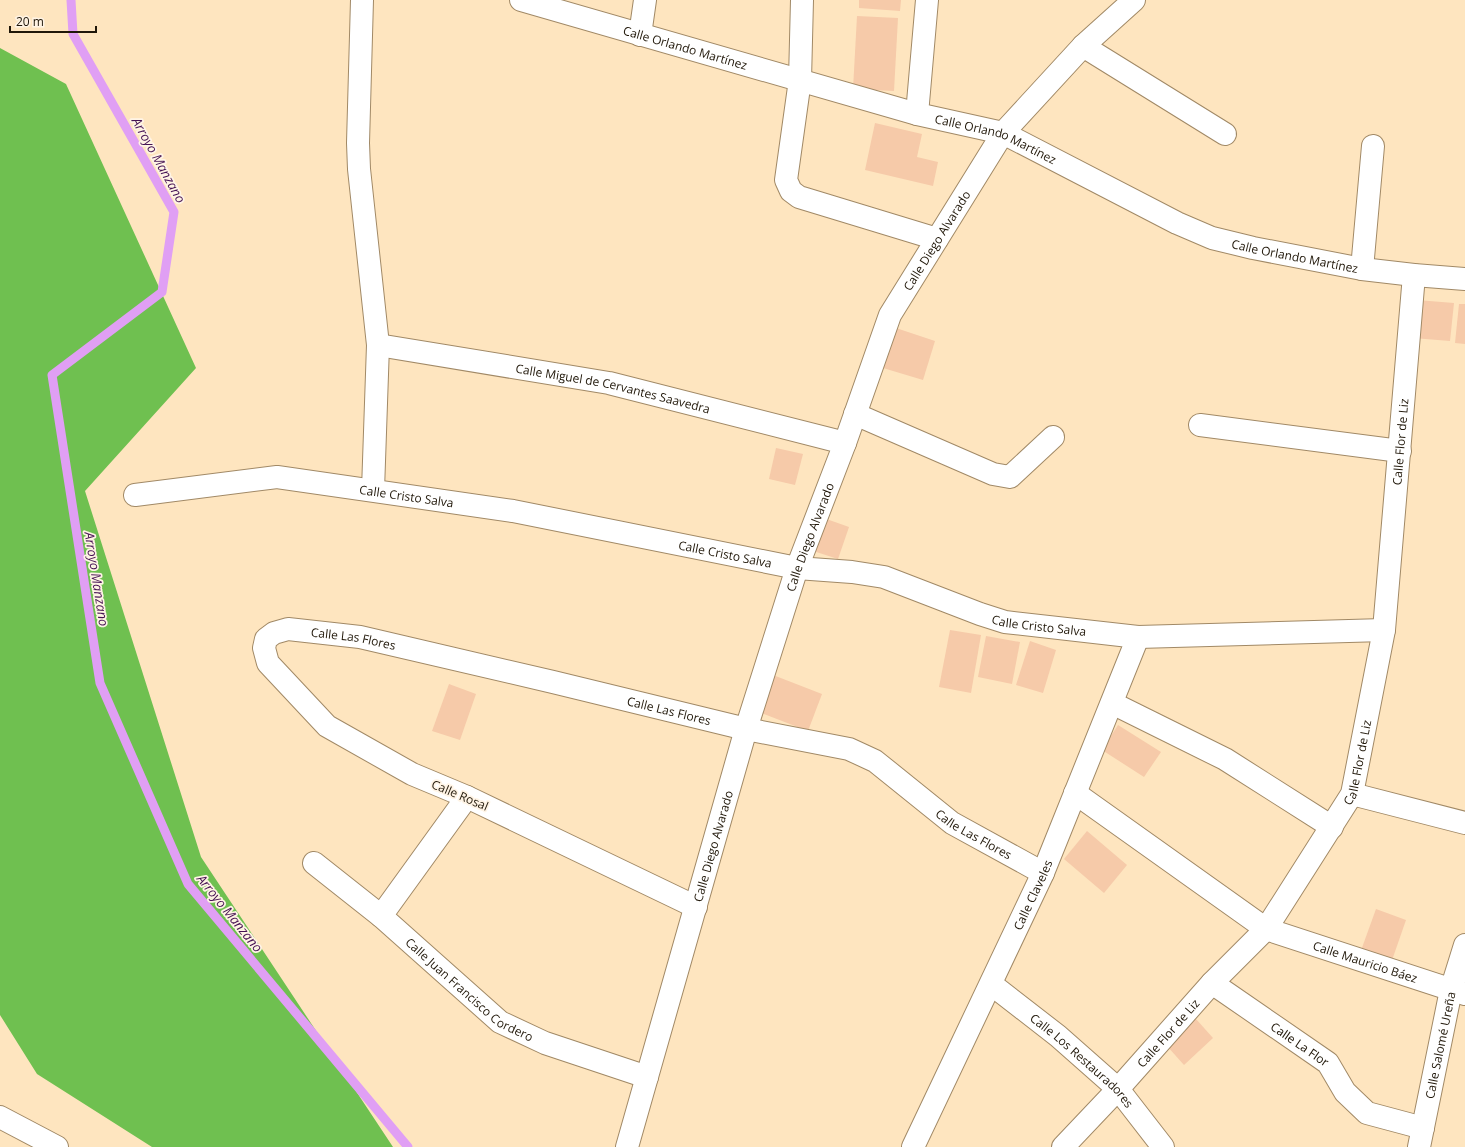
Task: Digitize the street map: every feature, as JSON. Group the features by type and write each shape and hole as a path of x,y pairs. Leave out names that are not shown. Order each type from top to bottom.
{"street":[{"path":"362,0 358,143 359,169 378,345 373,490"},
{"name":"Calle Orlando Martínez","path":"521,0 917,114 1003,133 1177,223 1212,238 1253,248 1362,269 1465,279"},
{"path":"640,35 645,0"},
{"path":"802,0 800,80 786,180 791,191 798,197 937,239"},
{"path":"917,114 926,0"},
{"name":"Calle Diego Alvarado","path":"627,1147 746,729 797,568 845,443 890,315 1003,133 1083,46 1134,0"},
{"path":"1083,46 1225,134"},
{"path":"1362,269 1373,146"},
{"name":"Calle Flor de Liz","path":"1063,1147 1118,1090 1212,983 1266,929 1352,794 1384,630 1414,275"},
{"name":"Calle Miguel de Cervantes Saavedra","path":"378,345 609,383 845,443"},
{"path":"855,414 993,474 1010,477 1053,437"},
{"path":"1200,425 1400,451"},
{"name":"Calle Cristo Salva","path":"135,496 277,477 513,511 797,568 852,572 884,577 980,614 1005,622 1138,637 1384,630"},
{"name":"Calle Las Flores","path":"266,639 274,633 288,629 360,637 746,729 849,749 875,761 952,823 1043,873"},
{"name":"Calle Claveles","path":"913,1147 1043,873 1138,637"},
{"name":"Calle Rosal","path":"266,639 264,648 268,663 327,726 412,774 467,797 696,906"},
{"path":"1112,703 1225,759 1332,827"},
{"name":"Calle Mauricio Báez","path":"1075,793 1266,929 1458,992"},
{"path":"1352,794 1465,823"},
{"path":"381,916 467,797"},
{"name":"Calle Juan Francisco Cordero","path":"314,863 381,916 500,1022 545,1043 647,1077"},
{"name":"Calle Salomé Ureña","path":"1421,1138 1458,992 1465,945"},
{"name":"Calle La Flor","path":"1212,983 1328,1063 1345,1092 1367,1113 1421,1138"},
{"name":"Calle Los Restauradores","path":"990,984 1058,1036 1118,1090 1163,1147"},
{"path":"0,1117 57,1147"}],"green space":[{"path":"0,48 66,84 196,368 85,491 201,857 393,1147 152,1147 37,1074 0,1015"}],"building":[{"path":"859,0 901,0 900,11 859,8"},
{"path":"857,16 898,18 894,91 853,89"},
{"path":"875,123 922,134 917,157 938,162 933,186 865,170"},
{"path":"1417,300 1454,303 1450,341 1413,338"},
{"path":"1459,304 1465,304 1465,344 1455,343"},
{"path":"896,328 935,341 923,380 883,368"},
{"path":"776,448 803,454 795,485 769,479"},
{"path":"818,516 849,527 838,559 807,549"},
{"path":"950,630 981,635 971,693 939,687"},
{"path":"986,636 1020,642 1012,684 978,677"},
{"path":"1030,641 1056,650 1043,693 1016,685"},
{"path":"773,675 822,694 808,731 759,712"},
{"path":"449,684 476,694 460,740 432,731"},
{"path":"1118,725 1161,752 1144,777 1102,750"},
{"path":"1087,831 1127,865 1104,893 1064,859"},
{"path":"1376,909 1406,920 1390,966 1359,956"},
{"path":"1196,1019 1213,1038 1184,1065 1167,1046"}],"waterway":[{"name":"Arroyo Manzano","path":"71,0 73,34 174,212 162,292 52,375 100,683 188,884 408,1147"}]}
